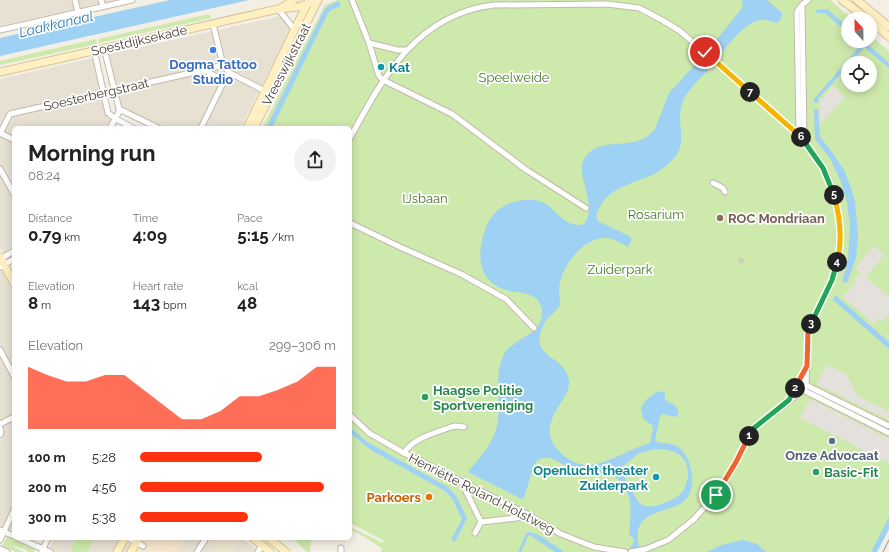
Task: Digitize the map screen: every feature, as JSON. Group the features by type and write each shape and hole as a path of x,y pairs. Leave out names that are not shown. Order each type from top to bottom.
{"main road":[{"name":"Soestdijksekade","path":"278,9 294,0"},
{"name":"Soestdijksekade","path":"0,72 278,9 294,8 308,2 318,0"},
{"name":"Vreeswijkstraat","path":"248,126 318,0"},
{"path":"842,0 858,12"},
{"path":"857,0 889,27"},
{"name":"Vreeswijkstraat","path":"255,126 268,92 308,2"},
{"path":"877,26 889,36"},
{"path":"1,261 12,280"},
{"path":"117,552 125,540"},
{"path":"255,540 270,552"},
{"path":"271,540 286,552"},
{"path":"131,552 137,542"}],"street":[{"path":"75,0 78,12"},
{"path":"101,0 103,6"},
{"path":"0,30 132,0"},
{"path":"352,0 369,43 379,76 383,80 452,114 525,169 586,208"},
{"path":"804,141 799,72 797,12 808,0"},
{"path":"352,134 383,80 406,50 424,33 447,19 476,7 500,5 607,4 639,8 680,31 799,134 823,168 830,183 837,206 840,227 839,253 832,280 808,331 807,366 804,386 754,428 724,483 716,495 693,520 668,540 642,550 631,552"},
{"path":"799,134 804,67 802,5"},
{"name":"Vreeswijkstraat","path":"278,9 295,30"},
{"path":"213,24 223,65 230,74 268,92"},
{"path":"369,43 398,50 406,50"},
{"path":"104,48 118,107 120,110 154,126"},
{"path":"94,50 108,113 129,126"},
{"name":"Soesterbergstraat","path":"0,134 10,114 223,65"},
{"path":"799,72 804,67"},
{"path":"204,70 224,81"},
{"path":"202,126 224,81 230,74"},
{"path":"111,126 120,110"},
{"path":"0,134 12,139"},
{"path":"0,169 12,190"},
{"path":"712,183 723,188 725,192"},
{"path":"352,224 460,274 506,299 534,328"},
{"path":"1,261 12,253"},
{"path":"1,261 12,259"},
{"path":"810,325 816,328"},
{"path":"0,350 12,372"},
{"path":"789,400 807,366"},
{"path":"804,386 889,426"},
{"path":"804,386 889,433"},
{"name":"Henriëtte Roland Holstweg","path":"352,417 369,434 446,473 462,483 529,515 561,534 594,547 624,552"},
{"path":"0,424 12,418"},
{"path":"404,453 407,447 413,442 451,427 464,427"},
{"path":"0,428 0,435"},
{"path":"462,483 481,522"},
{"path":"0,540 2,531 12,514"},
{"path":"481,522 529,515"},
{"path":"475,533 481,522"},
{"path":"2,531 12,535"},
{"path":"22,540 50,552"},
{"path":"43,550 47,540"},
{"path":"197,552 205,540"},
{"path":"137,542 143,546"},
{"path":"258,552 262,546"},
{"path":"0,549 7,552"}],"shaded area":[{"path":"0,0 115,0 0,26"},
{"path":"281,16 291,29 241,126 162,126 124,109 120,105 109,54"},
{"path":"93,58 106,113 111,124 109,126 12,126 12,250 4,255 0,247 0,79"},
{"path":"833,86 845,97 822,122 820,120 820,101"},
{"path":"874,246 884,255 866,277 889,297 889,314 883,321 879,318 874,324 843,297 856,282 854,280 860,273 863,274 855,268"},
{"path":"3,268 12,285 12,533 0,528 0,443 2,438 0,434 0,269"},
{"path":"827,365 846,374 858,396 889,412 889,420 817,384"},
{"path":"810,399 889,439 889,463 800,418"},
{"path":"53,540 244,540 260,552 48,552"},
{"path":"120,540 185,540 175,552 134,552"},
{"path":"209,540 238,540 240,542 234,552 219,552 207,543"}],"green space":[{"name":"Zuiderpark","path":"337,0 830,0 844,12 841,12 841,48 877,48 877,41 889,51 889,524 875,552 381,552 382,548 352,531 352,528 383,543 383,540 352,524 352,126 263,126 325,5"},
{"path":"209,14 211,18 99,43 98,39"},
{"path":"96,39 97,44 0,65 0,61"},
{"path":"7,537 35,549 34,552 27,552 27,550 8,544 24,552 16,552 2,546"},
{"path":"75,540 94,540 87,552 70,552"},
{"path":"294,540 311,540 310,552 307,552"}],"water":[{"path":"170,0 249,0 0,56 0,38"},
{"path":"742,0 767,0 783,14 779,22 776,23 758,20 752,23 740,32 722,52 713,44 743,7"},
{"path":"339,1 341,6 331,10 328,13 273,126 267,126 324,10 328,6"},
{"path":"827,9 841,21 841,27 825,13 816,13 815,10"},
{"path":"858,48 864,48 857,56 851,56"},
{"path":"865,48 872,48 889,63 889,68 877,58 877,56 875,56"},
{"path":"700,59 710,68 691,88 683,101 680,120 681,142 679,150 674,157 666,166 656,173 610,194 604,200 597,212 598,221 631,237 628,247 620,242 608,238 596,239 588,243 574,256 563,272 560,281 560,305 544,323 540,337 540,345 549,356 562,366 569,381 569,386 565,396 552,419 550,435 555,447 569,460 580,464 592,465 614,458 650,443 653,429 652,425 643,419 641,407 647,399 658,391 665,393 665,399 675,405 678,410 679,414 676,417 663,414 660,416 655,441 675,445 688,459 692,476 690,492 686,499 680,504 650,515 642,522 638,529 640,552 631,552 630,547 634,542 633,538 629,535 629,499 624,486 619,480 611,475 572,468 556,460 543,458 538,460 534,465 524,498 522,499 468,472 485,450 495,433 499,408 499,371 504,354 509,348 527,336 538,326 542,311 541,305 535,297 524,293 506,290 494,284 483,271 480,254 486,227 495,213 508,204 522,200 537,200 546,204 568,222 578,225 584,224 588,216 589,208 582,172 583,163 586,156 601,146 629,143 648,136 655,129 669,93","holes":["662,449 679,454 686,462 688,469 686,484 683,491 671,500 659,505 648,507 644,506 637,500 621,469 639,453"]},
{"path":"841,68 841,74 818,99 818,103 814,103 814,99"},
{"path":"814,109 818,109 820,137 844,170 855,202 858,235 856,258 847,283 842,282 848,259 850,225 847,203 841,182 831,160 815,139"},
{"path":"835,295 889,342 889,349 833,300"},
{"path":"352,429 366,441 448,487 456,496 467,518 455,542 451,540 462,519 452,498 445,491 371,450 352,435"},
{"path":"889,517 889,529 877,552 871,552"},
{"path":"528,532 539,535 564,552 555,552 530,535 528,536 521,552 518,552"},
{"path":"743,540 757,544 766,552 707,552 721,545"}],"tunnel":[{"path":"740,263 743,257"}],"tram line":[{"path":"883,552 889,540"}],"place":[{"name":"Dogma Tattoo Studio","path":"213,50"},
{"name":"Kat","path":"381,67"},
{"name":"ROC Mondriaan","path":"720,218"},
{"name":"Haagse Politie Sportvereniging","path":"425,397"},
{"name":"Onze Advocaat","path":"832,441"},
{"name":"Basic-Fit","path":"816,472"},
{"name":"Openlucht theater Zuiderpark","path":"656,477"},
{"name":"Parkoers","path":"429,497"}],"route":[{"path":"705,52 799,134 823,168 830,183 837,206 840,227 839,253 832,280 808,331 807,366 789,400 754,428 728,477 716,495"}],"water label":[{"name":"Laakkanaal","path":"56,24"}],"park label":[{"name":"Speelweide","path":"514,77"},
{"name":"IJsbaan","path":"425,198"},
{"name":"Rosarium","path":"656,214"}]}
